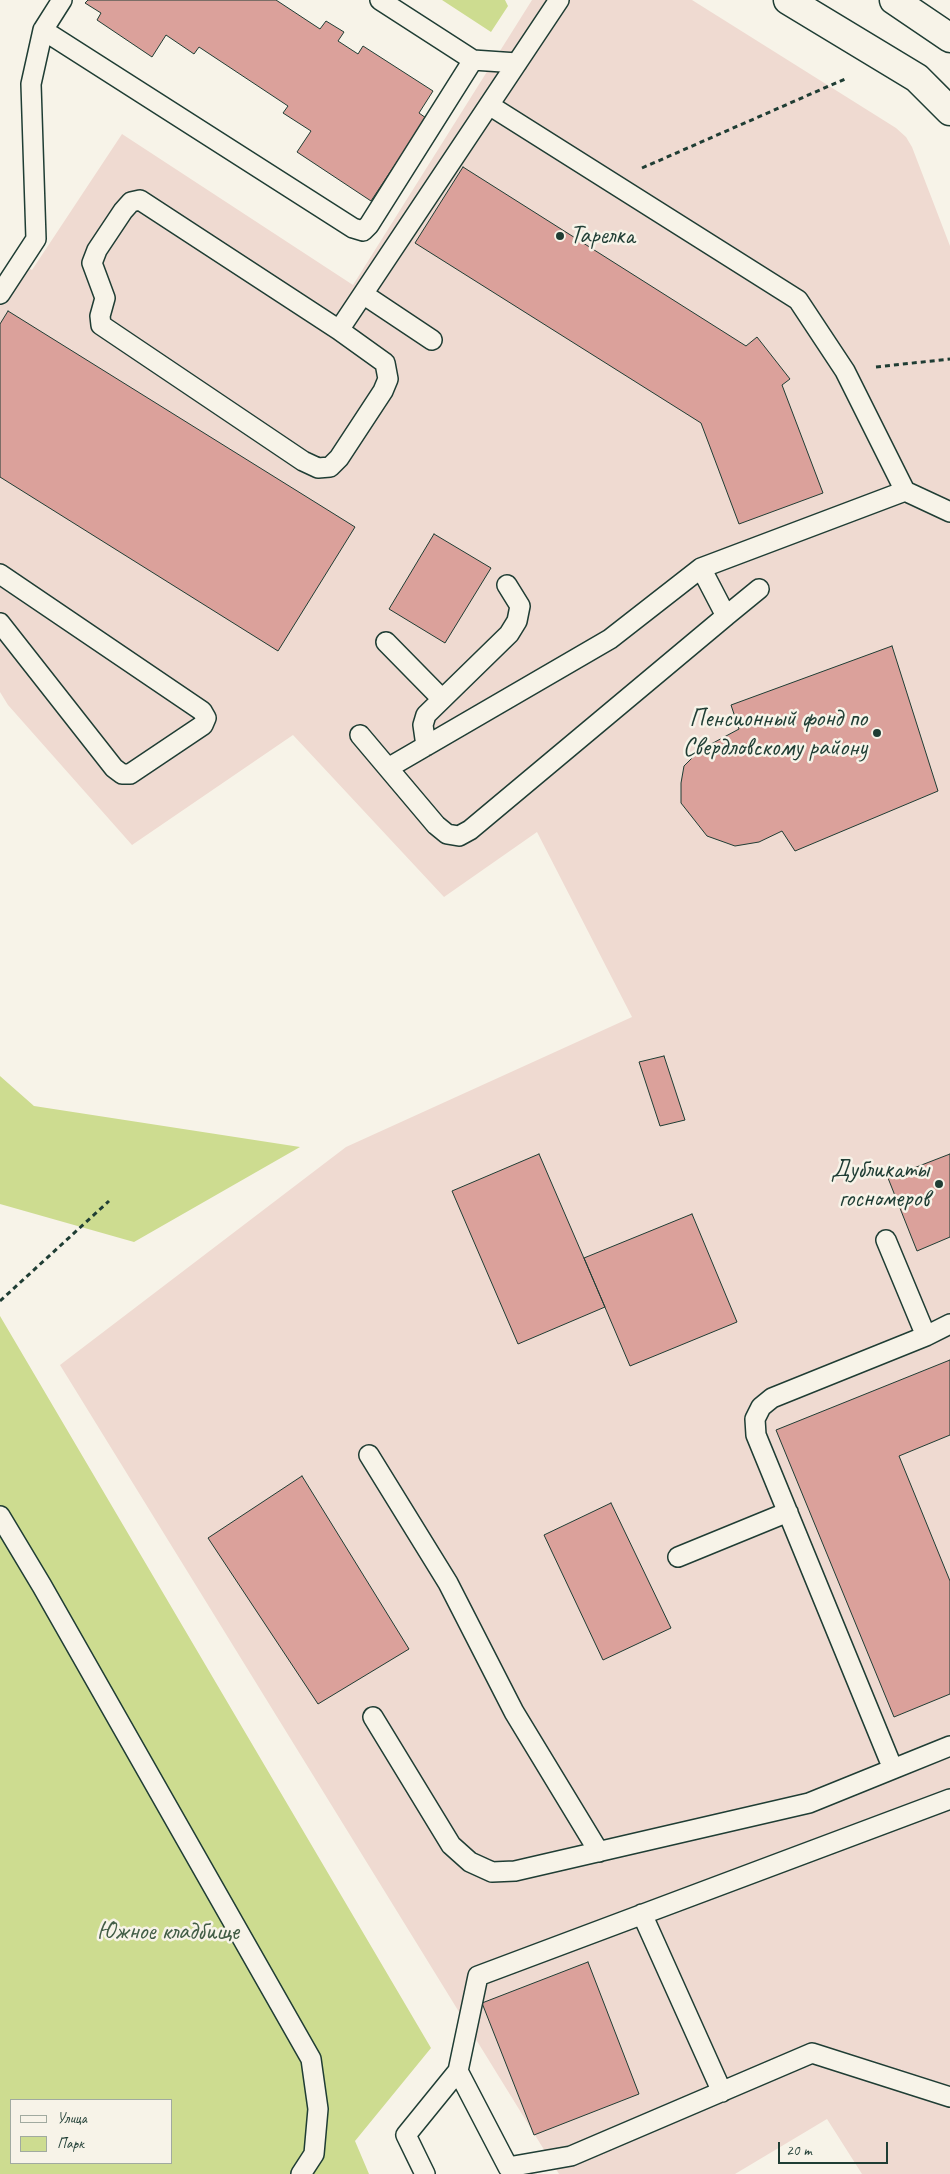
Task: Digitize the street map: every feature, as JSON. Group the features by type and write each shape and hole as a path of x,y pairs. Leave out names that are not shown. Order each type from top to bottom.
{"main road":[{"path":"788,0 917,78 950,111"},
{"path":"894,0 944,28"},
{"path":"917,78 950,85"}],"lane":[{"path":"0,294 36,238 31,84 43,30 62,0"},
{"path":"380,0 473,60 517,63"},
{"path":"339,330 559,0"},
{"path":"43,30 353,228 363,231 369,225 473,60"},
{"path":"489,105 798,300 845,371 905,491 950,512"},
{"path":"140,200 339,330 385,363 388,379 383,391 338,458 330,467 318,468 303,461 101,325 100,316 105,298 92,263 97,250 123,211 131,202 140,200"},
{"path":"363,294 432,340"},
{"path":"388,768 610,639 701,568 905,491"},
{"path":"701,568 726,616"},
{"path":"0,574 202,711 206,718 203,725 130,774 122,774 114,768 0,623"},
{"path":"426,746 423,725 426,715 509,634 517,621 520,606 507,585"},
{"path":"360,735 436,825 447,834 459,836 478,824 759,589"},
{"path":"386,642 442,699"},
{"path":"886,1240 926,1336"},
{"path":"893,1769 756,1435 755,1419 761,1407 772,1398 926,1336 950,1324"},
{"path":"369,1455 448,1582 514,1712 599,1852"},
{"path":"678,1557 788,1512"},
{"path":"0,1516 42,1586 311,2059 318,2109 314,2154 301,2174"},
{"path":"372,1717 451,1844 470,1862 492,1872 515,1871 809,1803 950,1746"},
{"path":"425,2174 406,2135 458,2071 478,1976 950,1798"},
{"path":"642,1914 722,2092"},
{"path":"458,2071 504,2171 571,2156 812,2053 950,2097"}],"path":[{"path":"610,182 845,79"},
{"path":"845,371 950,359"},
{"path":"0,1301 109,1201"}],"shaded area":[{"path":"532,0 692,0 896,128 906,137 912,147 950,246 950,2174 862,2174 827,2119 735,2174 559,2174 60,1365 346,1147 632,1017 537,832 444,897 293,735 132,845 8,705 0,692 0,274 12,258 32,270 122,134 353,285"}],"green space":[{"path":"442,0 505,0 508,6 491,32"},
{"path":"0,1076 34,1106 300,1147 134,1242 0,1204"},
{"name":"Южное кладбище","path":"0,1316 431,2048 355,2141 369,2174 0,2174"}],"building":[{"path":"88,0 276,0 320,29 326,21 344,32 338,41 358,54 363,46 433,91 419,113 426,118 371,201 297,152 311,131 283,113 288,106 199,47 194,54 166,35 152,57 97,20 101,13 85,3"},
{"path":"463,167 746,346 757,337 790,379 782,385 823,493 739,524 701,423 415,243"},
{"path":"8,311 355,527 278,651 0,477 0,324"},
{"path":"434,534 491,568 445,643 389,609"},
{"path":"892,646 938,791 795,851 782,831 759,842 735,846 707,836 681,803 681,783 684,766 700,750 739,729 731,705"},
{"path":"664,1056 685,1120 660,1126 639,1062"},
{"path":"539,1154 605,1307 518,1344 452,1191"},
{"path":"950,1154 950,1237 917,1251 888,1178"},
{"path":"692,1214 737,1322 630,1366 584,1258"},
{"path":"950,1360 950,1435 899,1456 950,1581 950,1694 894,1717 776,1430"},
{"path":"302,1476 409,1649 318,1704 208,1538"},
{"path":"611,1503 671,1628 603,1660 544,1535"},
{"path":"588,1962 639,2094 534,2135 482,2003"}],"place":[{"name":"Тарелка","path":"560,236"},
{"name":"Пенсионный фонд по Свердловскому району","path":"877,733"},
{"name":"Дубликаты госномеров","path":"939,1184"}]}
